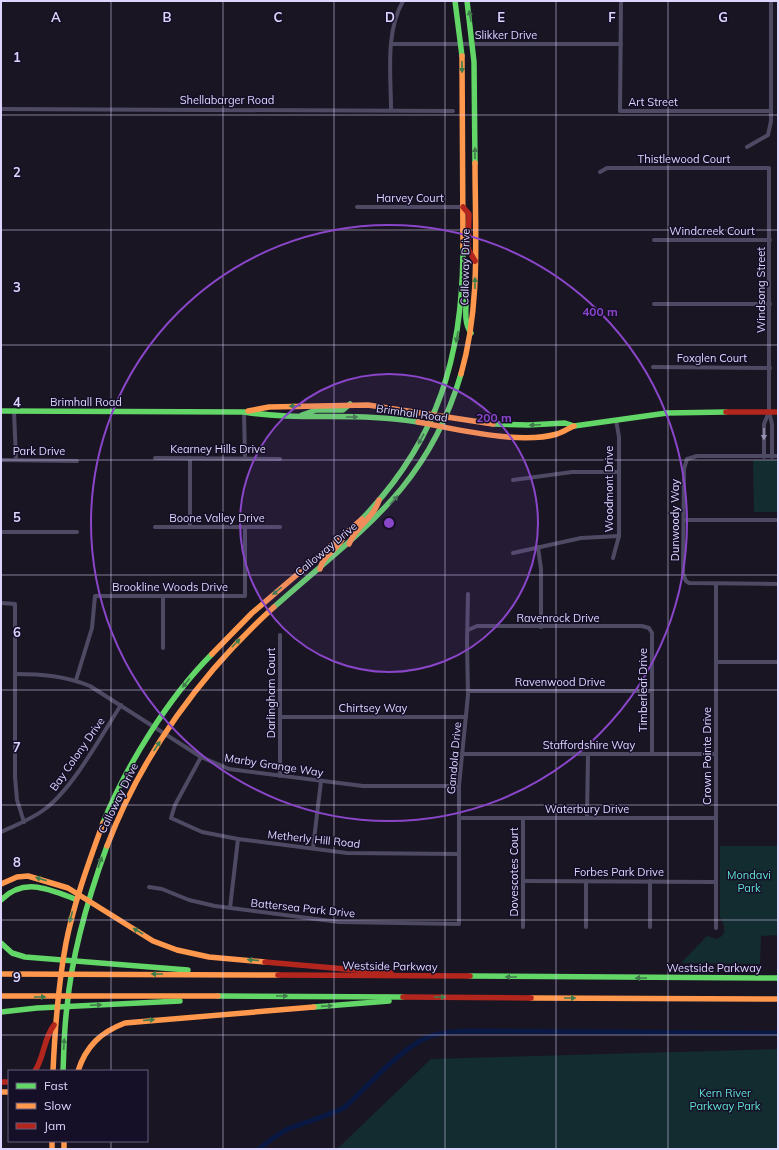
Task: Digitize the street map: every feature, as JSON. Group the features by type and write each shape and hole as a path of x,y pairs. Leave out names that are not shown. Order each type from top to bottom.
{"main road":[{"name":"Calloway Drive","path":"53,1070 54,1025 66,934 77,892 91,852 126,774 154,726 185,685 225,639 266,601 343,536 379,500 406,463 434,414 450,370 457,335 463,281 462,45 455,1"},
{"name":"Calloway Drive","path":"63,1070 66,1018 75,952 87,899 120,812 165,734 198,686 234,646 264,616 372,523 399,494 423,460 447,417 462,371 471,333 475,300 474,44 467,1"},
{"path":"463,207 467,210 468,214 468,249 476,261"},
{"path":"463,281 467,287 464,324 471,333"},
{"path":"296,417 316,410 343,410 350,404"},
{"name":"Brimhall Road","path":"244,412 269,407 350,404 390,407 495,424 528,426 565,423 574,426 685,412 778,412"},
{"name":"Brimhall Road","path":"1,411 244,412 270,417 387,418 480,434 519,437 565,433 574,426"},
{"path":"348,545 352,535 378,509 379,500"},
{"path":"320,569 323,559 339,545 343,536"},
{"path":"1,884 17,877 28,876 61,885 77,892 153,941 188,954 381,971 417,977"},
{"path":"1,900 14,890 26,886 40,888 75,899"},
{"path":"1,943 12,953 25,957 252,974"},
{"name":"Westside Parkway","path":"1,974 252,974 417,977 778,978"},
{"path":"1,996 778,999"},
{"path":"1,1012 37,1008 262,996"},
{"path":"78,1070 84,1054 95,1040 112,1028 125,1023 346,1005 422,997"},
{"path":"36,1070 42,1060 47,1035 54,1025"}],"street":[{"path":"391,110 391,44 394,22 403,1"},
{"name":"Art Street","path":"621,1 620,111 771,111"},
{"path":"747,147 768,135 771,111 771,1"},
{"name":"Slikker Drive","path":"391,44 621,44"},
{"name":"Shellabarger Road","path":"1,109 452,110"},
{"name":"Thistlewood Court","path":"600,172 607,168 769,168"},
{"name":"Windsong Street","path":"769,168 769,412 772,424 772,456"},
{"name":"Harvey Court","path":"357,207 463,207"},
{"name":"Windcreek Court","path":"654,240 770,240"},
{"path":"654,304 770,304"},
{"name":"Foxglen Court","path":"653,367 770,368"},
{"path":"14,411 16,460"},
{"path":"244,412 245,459"},
{"name":"Windsong Street","path":"764,456 764,424 769,412"},
{"name":"Woodmont Drive","path":"613,558 619,536 619,437 616,420"},
{"name":"Dunwoody Way","path":"716,584 689,583 686,581 683,574 684,469 687,459 697,456 764,456"},
{"path":"764,456 778,456"},
{"name":"Kearney Hills Drive","path":"155,458 280,459"},
{"path":"190,458 190,527"},
{"name":"Park Drive","path":"1,460 77,461"},
{"path":"513,480 572,472 619,472"},
{"path":"684,520 778,520"},
{"name":"Boone Valley Drive","path":"155,527 280,527"},
{"name":"Brookline Woods Drive","path":"76,680 92,628 95,596 245,596 245,527"},
{"path":"1,532 76,532"},
{"path":"513,553 581,538 619,536"},
{"path":"538,547 541,568 541,627"},
{"path":"716,584 778,584"},
{"name":"Crown Pointe Drive","path":"716,584 716,928"},
{"name":"Gandola Drive","path":"459,924 459,786 468,691 468,594"},
{"path":"163,596 163,648"},
{"path":"1,604 15,604 15,788 24,822"},
{"name":"Ravenrock Drive","path":"468,630 477,626 642,626 649,628"},
{"name":"Timberleaf Drive","path":"649,628 652,634 652,754"},
{"name":"Darlingham Court","path":"280,635 280,776"},
{"path":"716,662 778,662"},
{"name":"Marby Grange Way","path":"15,674 53,675 76,680 90,686 154,726 201,758 229,769 364,786 459,786"},
{"name":"Ravenwood Drive","path":"468,691 652,691"},
{"name":"Bay Colony Drive","path":"1,832 24,822 45,809 63,792 121,705"},
{"name":"Chirtsey Way","path":"280,717 466,718"},
{"name":"Staffordshire Way","path":"462,754 716,754"},
{"path":"588,754 588,818"},
{"name":"Metherly Hill Road","path":"201,758 175,805 171,818 202,832 238,839 369,854 459,854"},
{"path":"313,848 321,781"},
{"name":"Waterbury Drive","path":"459,818 716,818"},
{"name":"Dovescotes Court","path":"523,818 523,926"},
{"path":"230,908 238,839"},
{"name":"Forbes Park Drive","path":"523,881 716,882"},
{"path":"586,881 586,927"},
{"path":"650,882 650,927"},
{"name":"Battersea Park Drive","path":"149,887 189,900 230,908 354,923 459,924"}],"green space":[{"path":"753,460 778,460 777,512 754,512"},
{"name":"Mondavi Park","path":"720,846 778,846 778,935 761,936 760,964 681,963 707,936 716,939 723,935 724,932 724,926 720,917"},
{"name":"Kern River Parkway Park","path":"778,1049 778,1149 337,1149 431,1059"}],"waterway":[{"path":"259,1149 290,1128 325,1116 345,1107 406,1050 428,1037 437,1034 464,1031 778,1033"}],"traffic: fast":[{"path":"455,1 462,56"},
{"path":"467,1 474,62 475,163"},
{"path":"362,519 388,489 410,458 428,426 441,394 451,359 458,324 462,286 463,247"},
{"path":"463,281 466,294 466,321 471,333"},
{"path":"274,607 361,531 386,506 409,479 429,449 447,414 461,374"},
{"path":"302,415 316,410 343,410 350,404"},
{"path":"1,411 244,412 288,416 374,417 418,422"},
{"path":"493,424 528,425 565,423 574,426 667,413 726,412"},
{"path":"103,823 112,801 136,756 164,712 212,654"},
{"path":"63,1070 65,1023 69,986 87,905 107,846"},
{"path":"1,900 10,893 28,887 46,889 75,899"},
{"path":"1,943 12,953 25,957 188,970"},
{"path":"470,976 778,978"},
{"path":"218,996 403,997"},
{"path":"1,1012 37,1008 180,1001"},
{"path":"314,1007 389,1001"}],"traffic: slow":[{"path":"462,56 463,247"},
{"path":"461,374 472,321 476,269 475,163"},
{"path":"248,411 269,407 368,405 493,424"},
{"path":"418,422 488,435 525,438 557,434 574,426"},
{"path":"349,544 356,532 373,512 379,500"},
{"path":"212,654 252,613 362,519"},
{"path":"320,569 324,560 343,538"},
{"path":"107,846 121,812 138,779 156,747 177,716 222,659 274,607"},
{"path":"53,1070 57,1007 69,928 87,867 103,823"},
{"path":"1,884 17,877 28,876 68,888 153,941 177,950 209,957 265,962"},
{"path":"1,974 278,975"},
{"path":"1,996 218,996"},
{"path":"531,998 778,999"},
{"path":"78,1070 85,1054 90,1047 109,1031 125,1023 314,1007"},
{"path":"1,1092 8,1092"},
{"path":"52,1142 52,1149"},
{"path":"64,1142 64,1149"}],"traffic: jam":[{"path":"463,207 469,214 468,249 475,261"},
{"path":"726,412 778,412"},
{"path":"265,962 391,973"},
{"path":"278,975 470,976"},
{"path":"403,997 531,998"},
{"path":"36,1070 41,1059 50,1031 54,1025"},
{"path":"1,1082 8,1082"}]}
